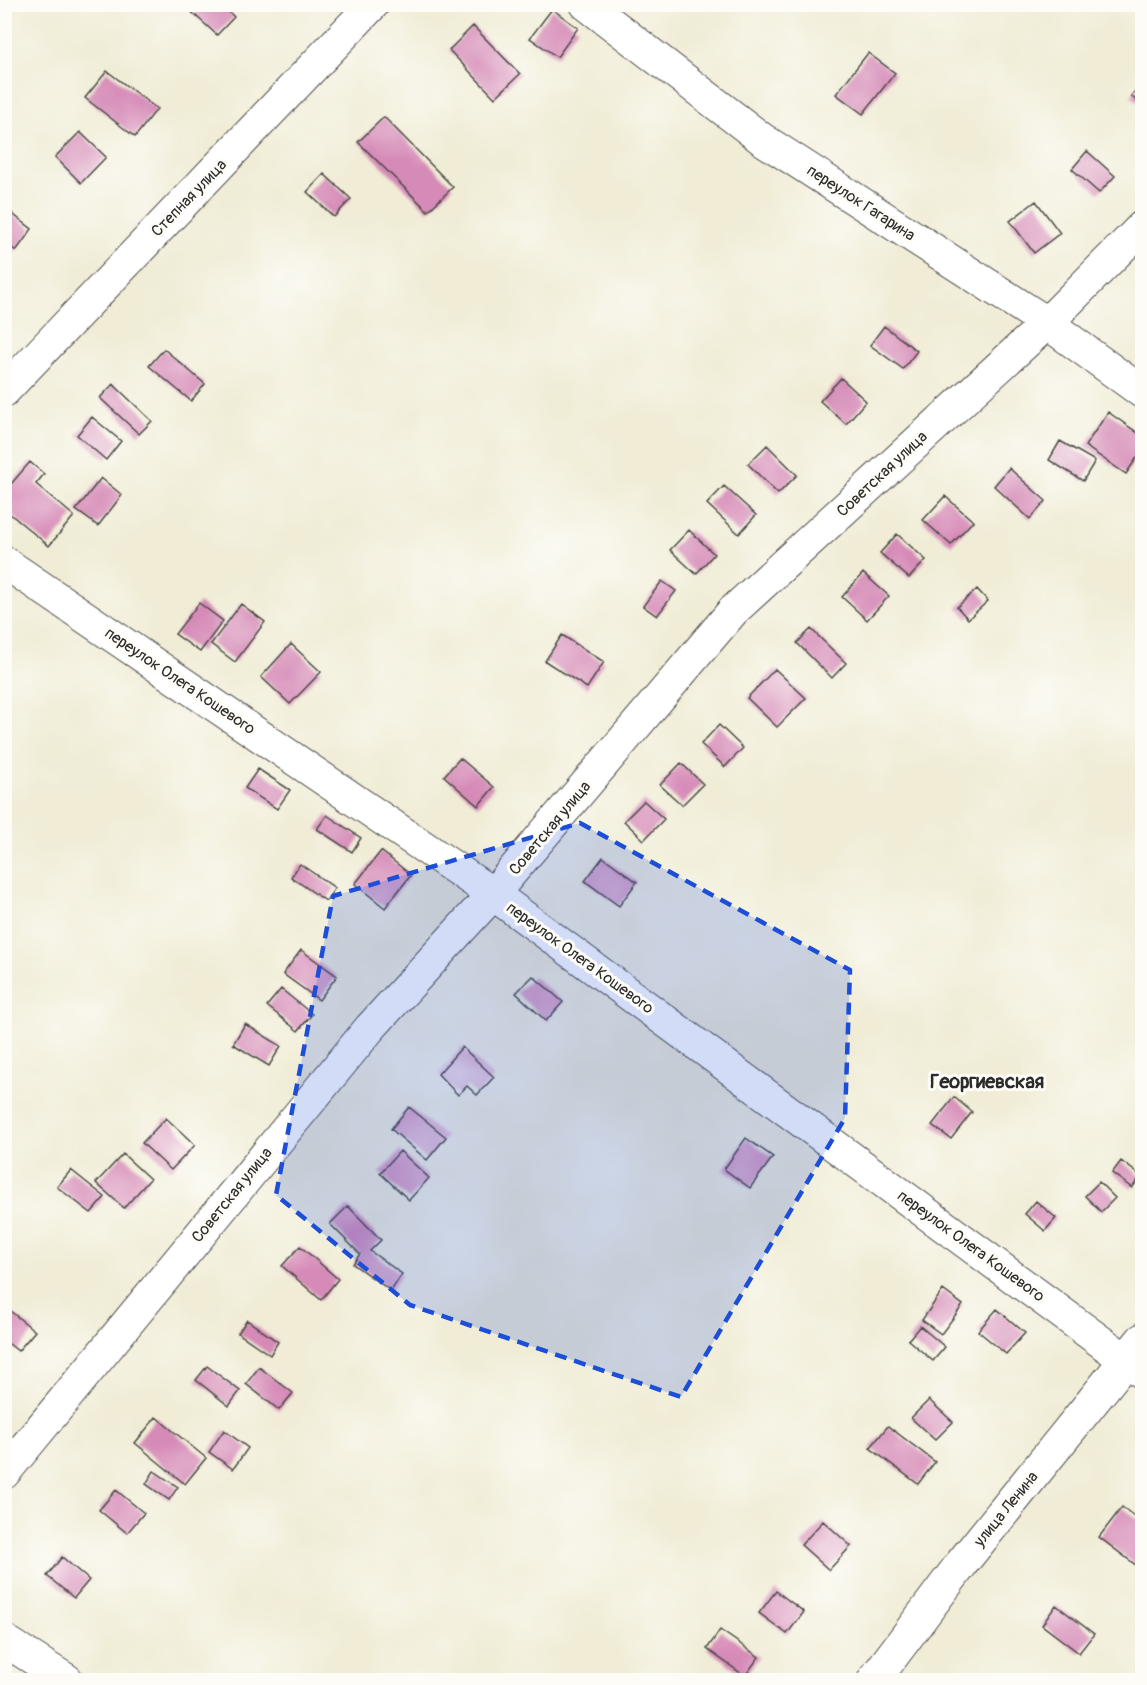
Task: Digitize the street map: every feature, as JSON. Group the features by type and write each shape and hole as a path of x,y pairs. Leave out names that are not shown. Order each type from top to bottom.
{"street":[{"name":"Степная улица","path":"4,391 373,4"},
{"name":"переулок Гагарина","path":"586,4 762,140 1047,323 1143,392"},
{"name":"Советская улица","path":"4,1473 370,1028 493,894 733,611 1047,323 1143,227"},
{"name":"переулок Олега Кошевого","path":"4,562 493,894 1138,1357"},
{"name":"улица Ленина","path":"874,1680 962,1563 1138,1357"},
{"path":"4,1640 67,1680"}],"highlighted area":[{"path":"580,823 850,970 845,1118 681,1397 410,1305 276,1195 333,896"}],"building":[{"path":"188,4 221,4 234,17 217,35 186,7"},
{"path":"552,9 578,28 557,57 530,38"},
{"path":"473,26 520,74 495,98 449,50"},
{"path":"868,53 895,73 863,114 836,94"},
{"path":"107,71 157,109 135,137 85,98"},
{"path":"1142,83 1142,106 1131,96"},
{"path":"384,117 453,187 428,211 358,142"},
{"path":"80,132 106,157 81,183 55,157"},
{"path":"1087,151 1115,176 1099,193 1072,169"},
{"path":"324,174 351,199 334,217 307,192"},
{"path":"1036,201 1060,233 1034,253 1010,221"},
{"path":"6,209 32,229 16,251 4,242"},
{"path":"884,326 917,351 903,369 870,345"},
{"path":"164,349 205,384 191,401 149,366"},
{"path":"841,378 866,401 846,424 820,401"},
{"path":"113,384 152,421 139,434 100,398"},
{"path":"1108,412 1142,436 1142,450 1126,474 1085,446"},
{"path":"92,417 121,441 106,460 77,435"},
{"path":"1060,441 1095,461 1083,481 1049,460"},
{"path":"767,445 797,475 778,494 748,464"},
{"path":"30,462 44,474 36,484 74,516 49,546 4,509 4,492"},
{"path":"1009,468 1046,501 1030,519 994,486"},
{"path":"101,478 122,495 98,526 76,510"},
{"path":"724,486 756,515 739,534 707,504"},
{"path":"945,496 973,521 951,545 923,520"},
{"path":"689,530 714,554 696,574 670,550"},
{"path":"897,534 926,560 909,578 880,553"},
{"path":"863,573 889,596 867,620 842,597"},
{"path":"662,581 676,591 657,616 643,606"},
{"path":"977,589 988,601 968,619 957,607"},
{"path":"199,603 223,621 200,652 175,634"},
{"path":"241,604 265,622 235,662 211,644"},
{"path":"811,629 846,663 832,678 797,643"},
{"path":"562,635 604,662 587,688 545,661"},
{"path":"291,644 321,672 290,704 261,677"},
{"path":"775,669 806,698 777,727 747,698"},
{"path":"719,725 743,748 725,767 701,744"},
{"path":"460,758 494,787 478,806 444,776"},
{"path":"681,763 703,784 682,805 660,785"},
{"path":"258,769 290,790 277,809 245,788"},
{"path":"644,801 664,819 644,840 624,821"},
{"path":"327,815 361,838 352,852 317,829"},
{"path":"381,851 411,875 385,908 355,884"},
{"path":"603,857 637,882 619,906 585,881"},
{"path":"300,864 335,888 326,901 291,877"},
{"path":"301,950 337,976 319,1000 283,974"},
{"path":"533,976 563,1002 546,1021 516,993"},
{"path":"281,989 312,1014 298,1031 267,1006"},
{"path":"245,1024 281,1046 269,1066 233,1044"},
{"path":"462,1047 494,1077 477,1095 467,1086 458,1095 438,1074"},
{"path":"954,1097 972,1112 951,1139 932,1125"},
{"path":"409,1107 446,1137 427,1160 391,1129"},
{"path":"166,1118 195,1145 171,1170 142,1143"},
{"path":"746,1138 773,1157 750,1188 724,1169"},
{"path":"400,1151 429,1178 409,1200 380,1173"},
{"path":"123,1154 150,1179 124,1208 96,1183"},
{"path":"1121,1161 1141,1176 1132,1188 1112,1173"},
{"path":"71,1170 105,1197 91,1213 57,1187"},
{"path":"1099,1182 1115,1198 1101,1212 1085,1196"},
{"path":"1036,1201 1056,1218 1045,1231 1025,1214"},
{"path":"348,1206 381,1240 370,1251 402,1274 391,1291 353,1264 360,1254 330,1224"},
{"path":"300,1246 338,1279 321,1300 282,1266"},
{"path":"943,1290 963,1305 941,1334 922,1320"},
{"path":"4,1306 35,1331 18,1351 4,1340"},
{"path":"997,1309 1025,1333 1006,1354 978,1331"},
{"path":"247,1320 278,1342 270,1355 238,1333"},
{"path":"920,1326 945,1347 933,1361 908,1340"},
{"path":"207,1366 240,1391 229,1406 196,1380"},
{"path":"259,1367 293,1393 279,1410 246,1384"},
{"path":"929,1400 953,1422 935,1440 911,1418"},
{"path":"156,1417 206,1458 185,1484 135,1443"},
{"path":"888,1426 935,1462 918,1484 870,1448"},
{"path":"224,1430 248,1448 233,1469 209,1452"},
{"path":"154,1471 178,1487 169,1500 146,1484"},
{"path":"116,1490 144,1513 127,1533 99,1510"},
{"path":"1122,1507 1142,1522 1141,1569 1099,1537"},
{"path":"823,1521 851,1546 829,1570 801,1545"},
{"path":"62,1557 89,1580 74,1598 47,1576"},
{"path":"776,1591 804,1612 787,1634 759,1613"},
{"path":"1056,1605 1094,1634 1079,1653 1042,1625"},
{"path":"720,1630 759,1657 745,1676 707,1649"}],"district":[{"name":"Георгиевская","path":"987,1081"}]}
